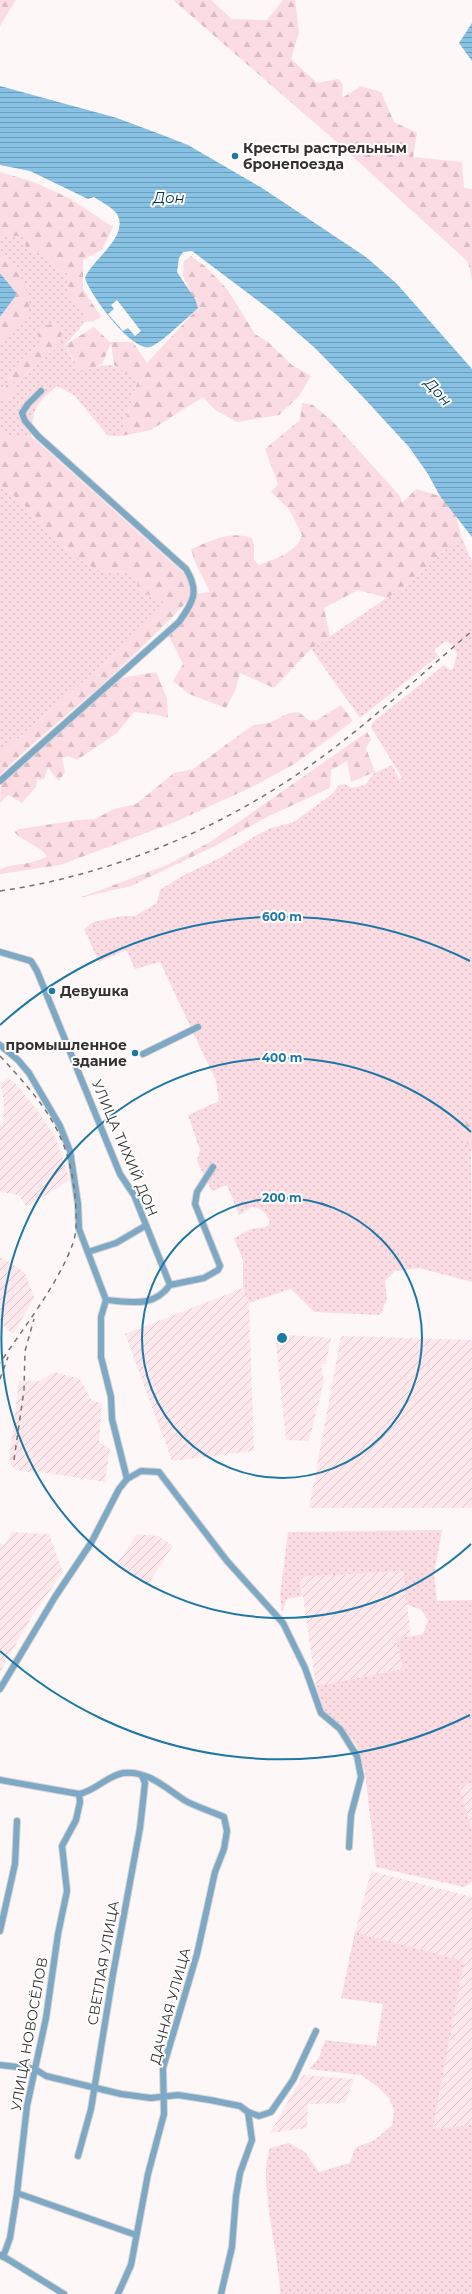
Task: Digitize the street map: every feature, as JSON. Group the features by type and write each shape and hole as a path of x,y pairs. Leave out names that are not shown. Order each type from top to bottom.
{"street":[{"path":"0,781 179,622 189,607 195,594 191,577 186,569 38,436 25,421 22,413 28,404 41,391"},
{"name":"УЛИЦА ТИХИЙ ДОН","path":"0,952 31,961 37,971 120,1174 134,1195 145,1226 170,1285"},
{"path":"143,1054 198,1027"},
{"path":"0,1045 18,1060 29,1073 60,1126 70,1151 76,1186 79,1229 106,1300 101,1317 101,1357 111,1397 112,1419 127,1478"},
{"path":"106,1300 141,1303 163,1295 170,1285 204,1278 218,1270 220,1266 195,1204 197,1192 213,1167"},
{"path":"88,1252 116,1243 145,1226"},
{"path":"0,1689 55,1597 91,1543 118,1488 127,1478 141,1471 158,1472 227,1561 283,1623 305,1668 321,1713 340,1729 357,1756 361,1777 352,1815 350,1847"},
{"path":"0,1780 79,1794 90,1792 122,1774 142,1776"},
{"name":"ДАЧНАЯ УЛИЦА","path":"118,2294 131,2265 136,2235 164,2114 163,2068 197,1954 215,1872 224,1849 226,1831 224,1817 185,1800 162,1784 142,1776"},
{"name":"СВЕТЛАЯ УЛИЦА","path":"78,2156 91,2109 140,1828 146,1783 142,1776"},
{"name":"УЛИЦА НОВОСЁЛОВ","path":"2,2256 10,2238 18,2192 27,2106 46,2018 58,1934 67,1891 62,1846 76,1820 80,1802 79,1794"},
{"path":"0,1931 15,1864 18,1820"},
{"path":"0,2065 35,2069 46,2076 121,2094 151,2098 178,2095 210,2100 240,2106 248,2112 258,2116 271,2112 293,2080 316,2031"},
{"path":"221,2294 232,2247 236,2196 240,2173 252,2140 248,2112"},
{"path":"18,2192 136,2235"},
{"path":"2,2256 64,2294"}],"shaded area":[{"path":"8,1078 17,1085 38,1111 56,1138 70,1180 26,1207 19,1195 0,1192 0,1125 3,1125 4,1101 0,1083"},
{"path":"0,1257 19,1268 26,1275 34,1298 13,1334 0,1323"},
{"path":"243,1288 249,1303 254,1451 172,1461 125,1334"},
{"path":"275,1334 331,1338 326,1364 321,1364 324,1381 309,1441 286,1440"},
{"path":"341,1336 472,1340 472,1508 309,1508"},
{"path":"55,1372 80,1379 92,1401 102,1403 99,1442 110,1449 105,1482 34,1471 34,1473 16,1470 11,1465 9,1459 19,1381 39,1381"},
{"path":"12,1532 49,1534 63,1572 32,1616 0,1672 0,1543 4,1545"},
{"path":"137,1534 158,1536 173,1546 148,1584 117,1563"},
{"path":"403,1571 411,1636 396,1639 403,1669 316,1686 300,1577"},
{"path":"472,1783 472,1830 458,1786"},
{"path":"371,1871 472,1897 472,2125 433,2130 464,1961 355,1932"},
{"path":"303,2075 354,2079 345,2103 308,2104 307,2128 270,2133"}],"green space":[{"path":"0,0 16,0 0,26"},
{"path":"173,0 211,0 232,19 267,20 283,0 295,0 299,32 291,59 317,83 338,79 343,84 342,98 361,86 381,92 394,122 417,133 413,157 462,162 464,188 472,189 472,280 468,262 339,144"},
{"path":"0,172 34,182 69,198 113,227 102,250 83,260 83,289 101,317 94,321 85,322 86,312 70,296 68,288 70,274 56,269 47,255 26,249 24,237 0,234"},
{"path":"0,234 25,237 26,249 47,255 56,269 70,274 70,296 86,312 85,322 65,345 72,360 88,370 110,365 115,366 138,380 121,436 108,436 74,395 57,386 36,407 31,436 14,438 0,431 0,399 12,398 5,385 3,389 0,388 0,341 4,339 29,305 3,253 0,250","holes":["39,345 59,345 16,383 7,377 20,361"]},
{"path":"0,250 10,260 23,282 28,297 29,309 20,326 5,339 0,341 0,317 17,294 0,273"},
{"path":"191,256 206,267 227,289 255,334 268,342 292,365 311,376 299,396 279,415 237,422 215,410 203,397 151,430 121,436 138,380 114,365 111,343 102,364 88,370 79,370 65,345 94,327 110,342 133,342 147,363 198,308 183,276 184,261"},
{"path":"53,323 63,328 59,345 16,383 6,377 20,361 39,345 38,330"},
{"path":"10,382 15,389 12,398 0,399 0,388 3,389"},
{"path":"302,403 313,405 333,422 400,496 402,503 416,489 440,496 456,516 461,536 403,587 387,598 358,590 324,608 330,636 311,649 274,688 240,673 235,691 226,708 189,694 173,681 183,664 167,632 179,622 195,594 210,592 195,562 191,549 228,536 244,536 252,538 254,545 254,560 259,565 285,554 299,541 302,535 289,509 271,492 278,484 265,449 300,420"},
{"path":"0,431 14,438 31,436 188,577 191,592 188,601 131,657 0,775 0,754 112,657 167,604 141,591 132,571 99,570 82,561 58,540 13,495 0,486"},
{"path":"0,486 13,495 58,540 82,561 100,570 133,571 141,591 168,604 112,657 0,754"},
{"path":"461,536 472,561 472,1120 466,1124 461,1137 471,1147 472,1282 419,1268 395,1271 385,1281 387,1299 380,1315 314,1312 291,1289 249,1303 243,1288 243,1260 234,1238 251,1229 266,1227 270,1223 264,1212 252,1207 239,1215 227,1185 212,1191 197,1161 200,1150 188,1115 219,1101 216,1081 160,962 135,969 126,950 99,962 84,929 93,922 123,916 135,916 157,903 160,890 182,876 220,858 257,835 271,828 294,822 332,794 338,786 345,784 351,788 365,785 374,773 392,765 399,779 402,778 371,727 372,723 444,665 450,670 453,669 457,654 452,644 446,641 434,650 438,656 360,718 311,649 403,587"},
{"path":"156,672 167,698 168,718 153,714 134,712 117,733 77,760 69,756 62,758 65,772 59,781 48,768 44,779 39,780 38,776 36,787 22,803 8,795 0,803 1,780 121,678"},
{"path":"341,705 353,721 296,763 252,787 173,823 60,865 0,874 0,869 36,861 47,856 14,832 19,829 78,820 95,819 114,809 136,804 174,773 193,769 253,725 269,723 289,713 298,712 310,721 317,720"},
{"path":"367,732 371,739 366,748 375,772 351,782 347,761 331,770 330,788 267,817 215,846 131,886 79,898 167,865 210,842"},
{"path":"472,1120 472,1155 471,1147 461,1137 466,1124"},
{"path":"442,1530 434,1575 437,1601 472,1600 472,1783 459,1787 472,1830 472,1882 464,1887 376,1867 365,1772 358,1749 352,1739 324,1711 316,1686 403,1669 396,1639 423,1634 428,1620 420,1609 407,1605 403,1571 300,1577 302,1596 287,1599 282,1612 280,1595 288,1532"},
{"path":"355,1932 464,1961 433,2129 472,2125 472,2294 280,2294 267,2198 267,2162 270,2148 289,2143 305,2152 319,2172 350,2163 355,2148 375,2140 392,2125 394,2111 389,2098 378,2087 361,2075 309,2069 319,2058 325,2040 376,2046 383,2004 341,1998"}],"water":[{"path":"472,23 472,61 459,43"},
{"name":"Дон","path":"0,86 117,118 188,145 262,188 366,257 397,284 472,369 472,537 440,496 428,474 409,447 363,397 315,348 277,315 192,251 183,252 179,258 177,272 195,299 198,308 167,336 150,347 142,346 133,341 123,332 103,309 88,286 85,278 94,264 114,240 120,223 117,214 115,211 94,197 88,199 30,171 0,165"},
{"path":"0,273 17,294 0,317"}],"pier":[{"path":"117,300 141,331 135,336 128,328 123,331 108,314 114,309 111,305"}],"railway":[{"path":"0,891 44,883 130,859 171,843 212,824 251,803 290,780 326,754 382,709 472,631"},
{"path":"0,1056 40,1103 51,1118 59,1135 66,1152 71,1172 75,1195 76,1219 75,1238 59,1274 0,1363"},
{"path":"14,1460 24,1390 25,1351 34,1319"},
{"path":"0,1379 8,1357"}],"place":[{"name":"Кресты растрельным бронепоезда","path":"235,156"},
{"name":"Девушка","path":"52,991"},
{"name":"промышленное здание","path":"135,1053"}]}
